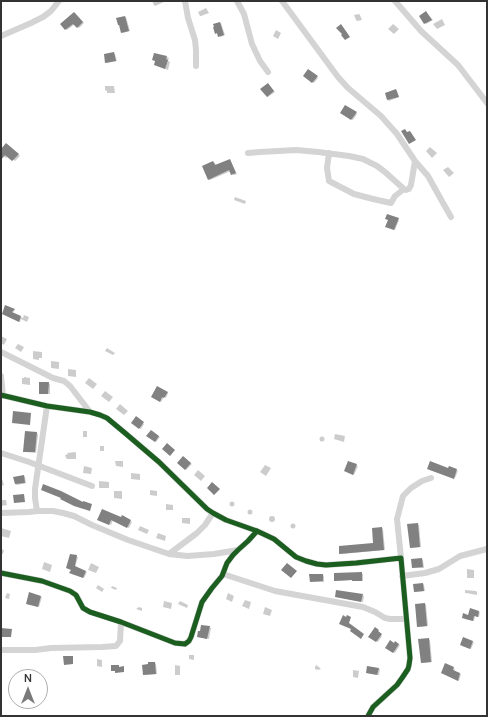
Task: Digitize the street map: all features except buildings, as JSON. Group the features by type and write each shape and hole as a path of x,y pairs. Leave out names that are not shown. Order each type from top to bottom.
{"street":[{"path":"1,36 31,24 43,17 51,11 59,1"},
{"path":"185,1 188,18 195,40 196,66"},
{"path":"237,1 244,14 252,44 260,61 268,72"},
{"path":"282,1 338,77 348,88 381,116 397,134 415,161 428,176 451,216"},
{"path":"395,1 421,31 458,65 487,103"},
{"path":"248,153 296,150 328,153 363,159 377,166 404,189"},
{"path":"328,153 327,168 329,181 354,194 373,200 391,203 395,196 404,189 408,190 411,187 415,161"},
{"path":"1,360 2,353 53,378 64,381 70,386 90,412"},
{"path":"1,376 2,396 47,406 90,412 107,418 159,462 207,509 226,520 274,539 296,557 317,564 326,565 401,558"},
{"path":"37,511 35,498 38,466 47,406"},
{"path":"1,453 92,486"},
{"path":"368,716 373,707 397,685 408,669 410,658 397,519 403,496 411,488 422,481 431,478"},
{"path":"1,513 53,511 74,516 128,540 169,554 187,556 238,550"},
{"path":"169,554 197,533 205,525 213,513"},
{"path":"1,573 42,581 70,590 76,595 83,608 90,612 121,622 175,643 185,644 191,637 202,602 223,574 227,564 238,550 257,531"},
{"path":"402,576 425,573 439,569 460,556 487,549"},
{"path":"223,574 275,591 363,607 385,618 406,619"},
{"path":"1,650 116,646 120,641 121,622"}],"cycle path":[{"path":"1,395 47,406 90,412 107,418 159,462 207,509 226,520 274,539 296,557 317,564 326,565 401,558 410,658 409,665 408,669 397,685 373,707 368,716"},
{"path":"1,573 42,581 70,591 76,595 83,608 90,612 121,622 175,643 185,644 191,637 202,602 222,576 227,563 233,555 257,531"}]}
